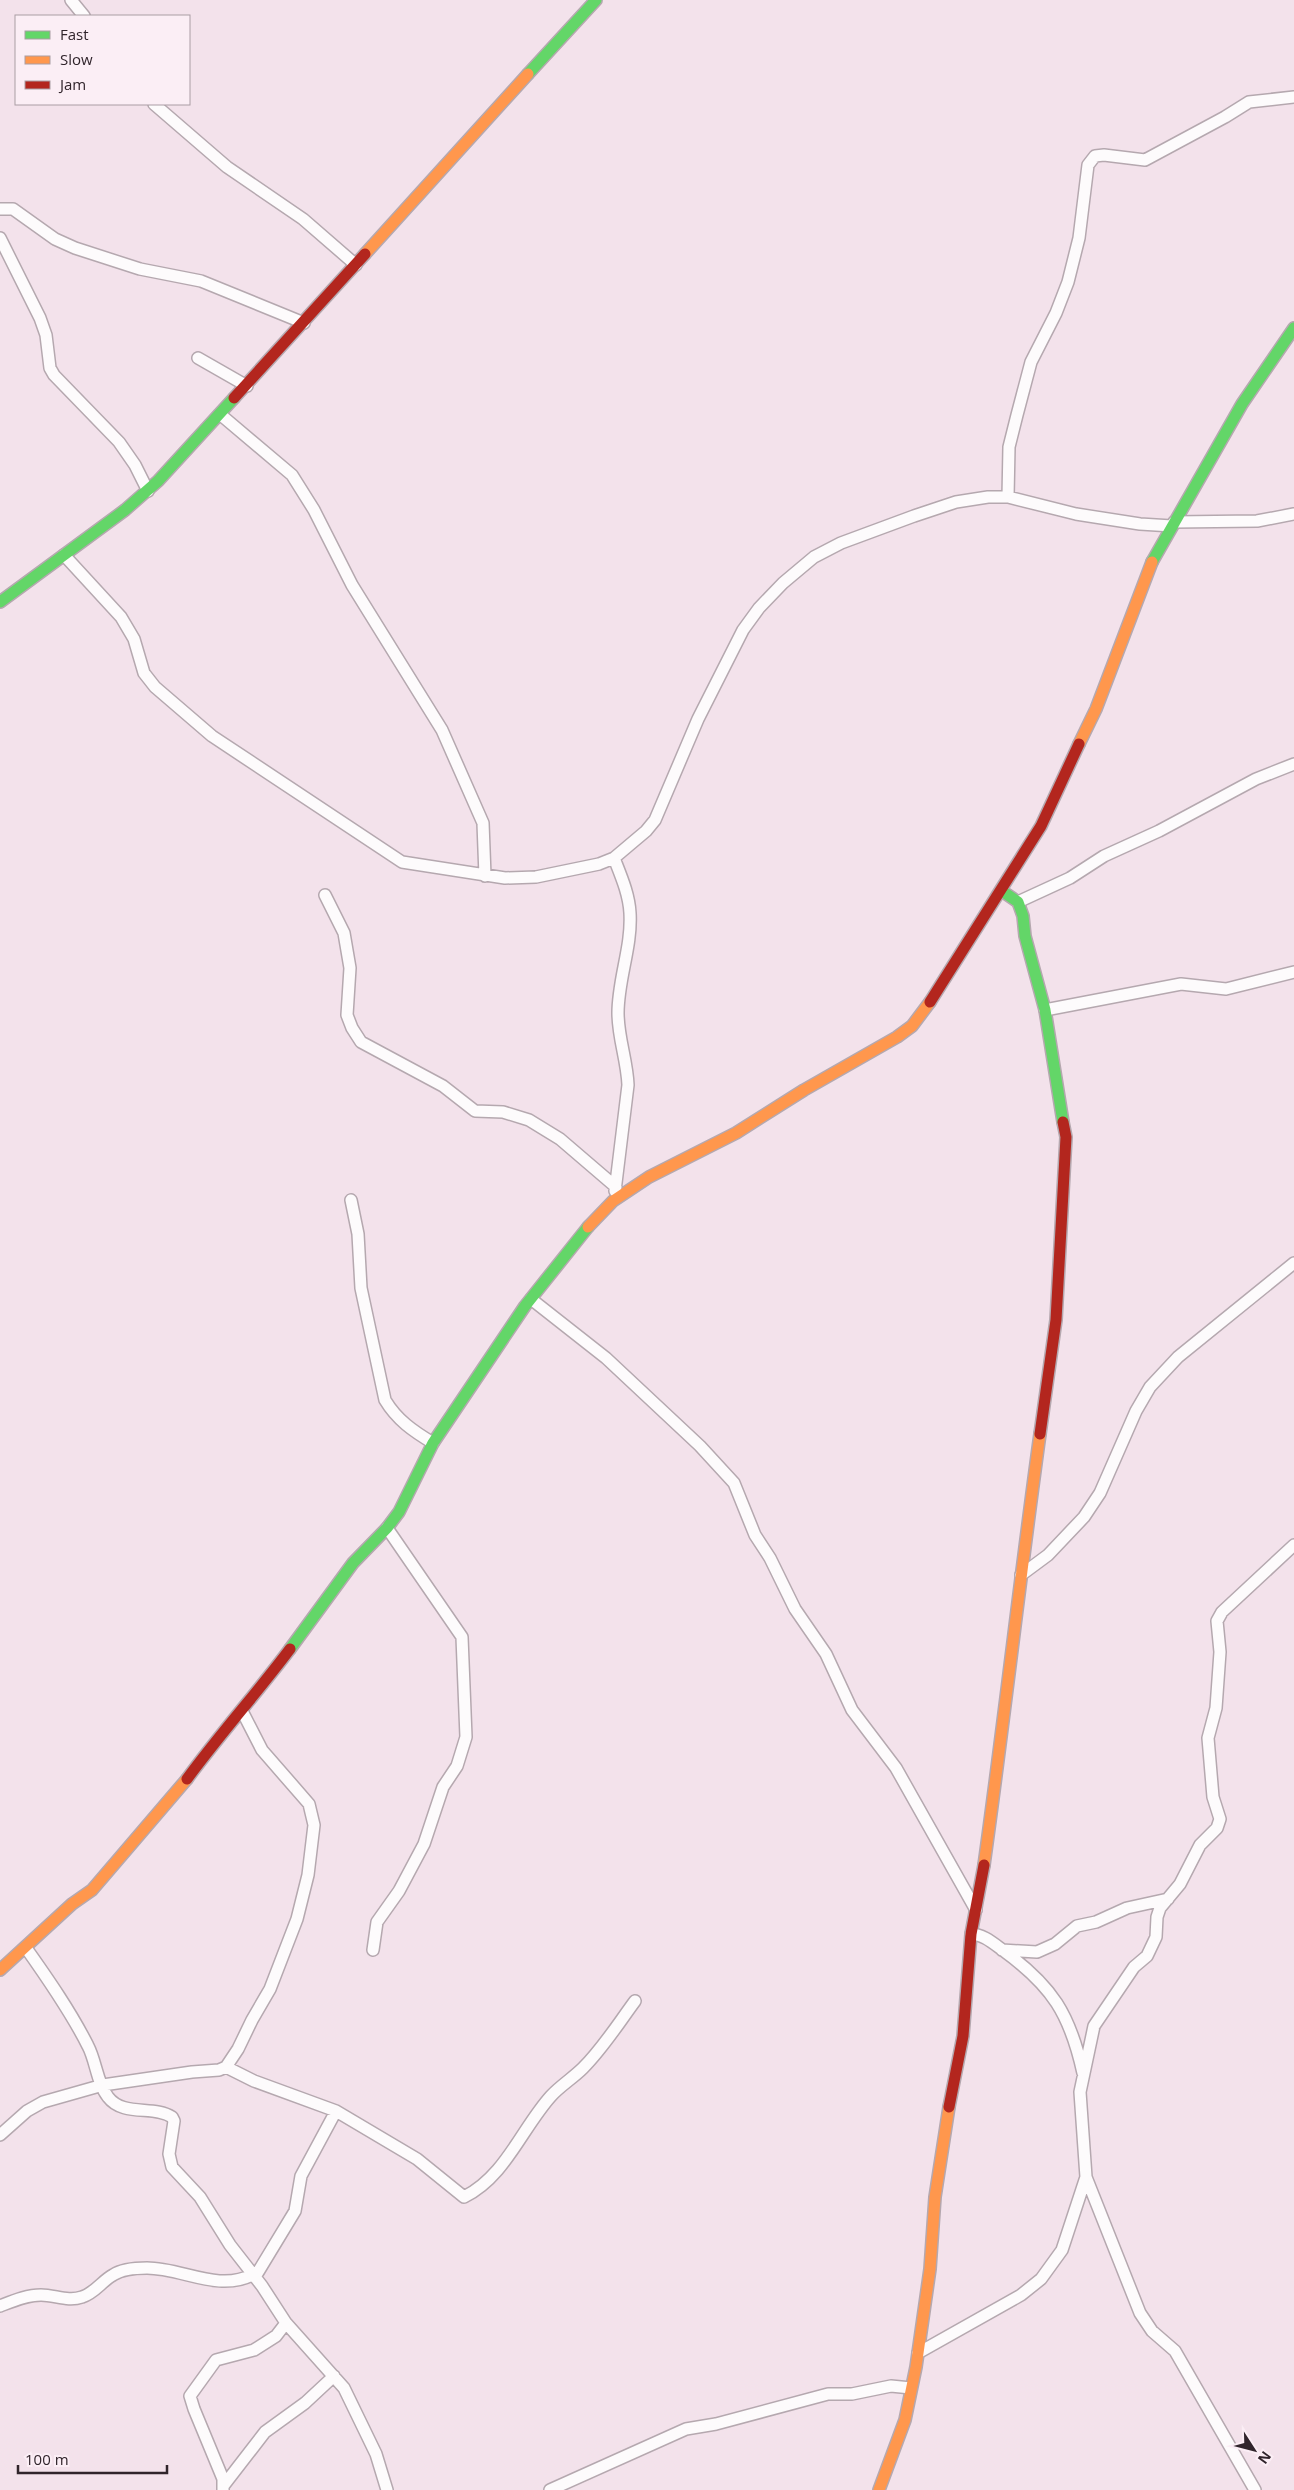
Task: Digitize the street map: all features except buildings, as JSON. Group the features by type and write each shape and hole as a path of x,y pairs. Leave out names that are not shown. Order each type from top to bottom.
{"street":[{"path":"72,0 83,15"},
{"path":"0,602 126,510 148,491 221,415 596,0"},
{"path":"1008,497 1009,447 1031,362 1056,313 1068,282 1079,238 1088,165 1096,156 1104,155 1145,160 1249,102 1294,97"},
{"path":"155,105 228,167 303,218 356,265"},
{"path":"0,210 13,209 55,239 75,248 140,268 201,281 304,323"},
{"path":"0,238 40,318 46,335 50,368 54,375 119,442 136,465 148,491"},
{"path":"0,1970 72,1904 92,1890 176,1793 223,1731 242,1711 352,1563 387,1528 398,1512 433,1443 530,1299 582,1234 613,1201 649,1177 736,1133 912,1026 1002,891 1041,826 1096,709 1148,569 1242,404 1294,328"},
{"path":"198,358 247,386"},
{"path":"221,415 292,475 314,510 352,586 442,730 483,823 485,876"},
{"path":"64,555 121,618 134,639 144,673 155,687 212,736 402,862 485,876 504,878 536,877 599,864 614,858 646,831 655,820 698,719 744,630 759,608 783,583 814,557 841,543 956,502 988,497 1008,497 1076,514 1140,524 1257,521 1294,514"},
{"path":"1018,902 1070,878 1104,856 1159,831 1256,778 1294,764"},
{"path":"613,1201 628,1085 627,1070 618,1034 619,994 629,938 630,913 627,892 614,858"},
{"path":"879,2490 905,2420 918,2353 930,2269 935,2197 954,2076 967,2010 971,1934 1002,1736 1006,1681 1056,1320 1066,1137 1054,1076 1046,1010 1018,902 1002,891"},
{"path":"325,895 344,933 350,968 347,1015 352,1028 361,1042 443,1086 475,1111 503,1112 530,1120 560,1139 616,1186"},
{"path":"1046,1010 1181,984 1226,989 1294,972"},
{"path":"352,1200 358,1234 361,1288 385,1400 393,1413 409,1428 433,1443"},
{"path":"1021,1575 1048,1555 1084,1517 1100,1493 1136,1411 1150,1387 1178,1357 1294,1263"},
{"path":"530,1299 606,1358 700,1446 734,1483 755,1535 770,1558 795,1609 826,1654 852,1710 896,1768 976,1910"},
{"path":"373,1950 377,1922 399,1892 424,1844 443,1787 457,1766 466,1737 462,1637 387,1528"},
{"path":"1255,2490 1179,2356 1152,2331 1140,2313 1086,2177 1080,2105 1083,2074 1094,2026 1134,1966 1147,1956 1156,1937 1158,1912 1180,1884 1200,1845 1217,1828 1220,1819 1213,1797 1208,1738 1216,1708 1219,1676 1219,1616 1294,1545"},
{"path":"0,2135 27,2111 42,2102 103,2086 192,2072 220,2070 226,2067 238,2049 284,1959 298,1919 314,1839 313,1818 309,1804 262,1750 242,1711"},
{"path":"1002,1950 1037,1952 1055,1944 1078,1926 1096,1922 1127,1908 1168,1898"},
{"path":"971,1934 978,1934 985,1938 1040,1980 1062,2010 1076,2046 1083,2074"},
{"path":"26,1948 47,1977 88,2046 108,2097 121,2106 136,2111 164,2113 172,2118 174,2122 169,2154 172,2167 195,2190 230,2245 286,2323 344,2388 366,2431 387,2490"},
{"path":"226,2067 254,2081 336,2111 417,2158 464,2197 474,2193 492,2175 523,2137 550,2096 597,2052 635,2001"},
{"path":"0,2306 17,2299 41,2295 65,2299 81,2298 94,2291 114,2274 129,2270 148,2268 226,2281 254,2276 295,2211 301,2176 336,2111"},
{"path":"918,2353 1021,2295 1041,2279 1062,2250 1086,2177"},
{"path":"224,2487 190,2396 216,2360 254,2350 276,2336 286,2323"},
{"path":"224,2487 266,2432 305,2403 334,2376"},
{"path":"550,2490 686,2429 716,2424 828,2394 852,2394 890,2386 912,2388"}],"traffic: fast":[{"path":"528,74 596,0"},
{"path":"1152,562 1242,404 1294,328"},
{"path":"0,602 125,510 158,481 234,398"},
{"path":"1002,891 1018,902 1023,916 1025,936 1045,1010 1063,1122"},
{"path":"290,1649 353,1563 387,1528 399,1512 433,1443 525,1306 588,1227"}],"traffic: slow":[{"path":"365,254 528,74"},
{"path":"1079,744 1096,709 1152,562"},
{"path":"588,1227 613,1201 649,1177 736,1133 804,1090 897,1037 912,1026 930,1002"},
{"path":"984,1865 1040,1434"},
{"path":"0,1970 72,1904 92,1890 187,1779"},
{"path":"879,2490 905,2420 916,2367 930,2269 935,2197 949,2107"}],"traffic: jam":[{"path":"234,398 365,254"},
{"path":"930,1002 1041,826 1079,744"},
{"path":"1040,1434 1056,1320 1066,1137 1063,1122"},
{"path":"187,1779 290,1649"},
{"path":"949,2107 963,2036 971,1934 984,1865"}]}
